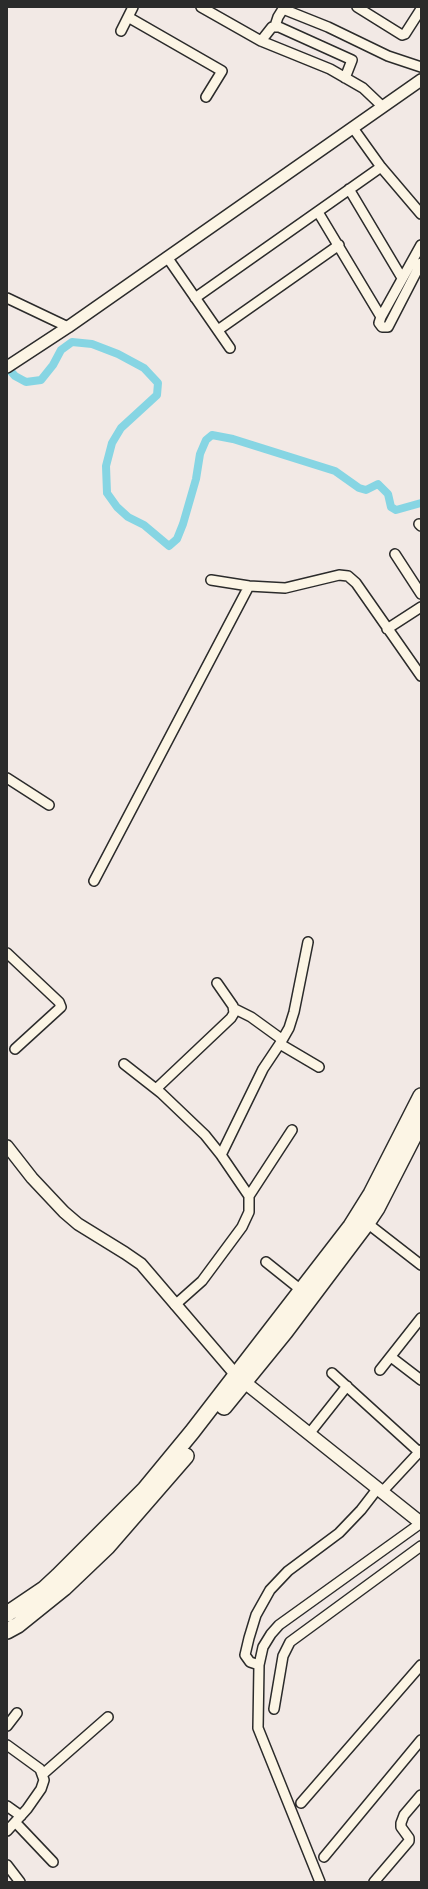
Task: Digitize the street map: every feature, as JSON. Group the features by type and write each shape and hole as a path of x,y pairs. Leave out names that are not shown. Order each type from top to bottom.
{"highway":[{"path":"7,1631 48,1594 107,1547 158,1491 301,1290 351,1226 371,1194 421,1096"},
{"path":"239,1379 285,1332 367,1223 377,1208 421,1122"},
{"path":"7,1614 48,1594"}],"main road":[{"path":"239,1379 421,1523"}],"street":[{"path":"121,31 133,7"},
{"path":"201,7 261,41 330,69 363,88 383,107"},
{"path":"357,7 402,35 405,34 421,9"},
{"path":"276,26 278,17 284,9 328,27 388,56 421,67"},
{"path":"128,17 222,71 206,98"},
{"path":"261,41 270,29 276,26"},
{"path":"276,26 352,60 345,78"},
{"path":"7,368 421,80"},
{"path":"352,128 381,167 421,214"},
{"path":"195,298 381,167"},
{"path":"349,190 402,278"},
{"path":"318,212 381,317"},
{"path":"218,330 339,245"},
{"path":"421,245 381,317 379,325 386,328 421,263"},
{"path":"167,257 230,348"},
{"path":"7,298 68,327"},
{"path":"395,554 421,594"},
{"path":"212,580 249,586 285,588 344,575 352,578 421,676"},
{"path":"94,881 249,586"},
{"path":"387,629 421,607"},
{"path":"7,778 50,805"},
{"path":"221,1155 263,1069 289,1028 294,1012 308,942"},
{"path":"7,953 59,1002 61,1007 15,1049"},
{"path":"217,983 235,1010 251,1017 280,1038 280,1043 319,1068"},
{"path":"156,1089 231,1018 235,1010"},
{"path":"124,1064 156,1089 205,1135 221,1155 249,1196"},
{"path":"175,1305 202,1281 238,1232 249,1212 249,1196 292,1130"},
{"path":"7,1146 32,1178 64,1212 78,1224 141,1264 239,1379"},
{"path":"367,1223 421,1265"},
{"path":"266,1262 301,1290"},
{"path":"380,1370 419,1323"},
{"path":"390,1357 421,1380"},
{"path":"259,1665 250,1662 246,1655 249,1638 256,1615 270,1590 288,1571 339,1533 360,1510 420,1451 332,1373"},
{"path":"309,1434 347,1386"},
{"path":"320,1882 258,1728 259,1665 263,1647 271,1634 280,1625 421,1523"},
{"path":"274,1710 284,1656 290,1642 421,1546"},
{"path":"301,1803 421,1664"},
{"path":"7,1726 17,1713"},
{"path":"43,1774 108,1717"},
{"path":"324,1857 421,1740"},
{"path":"7,1745 34,1764 43,1774 44,1780 41,1789 19,1819 7,1832"},
{"path":"374,1882 409,1841 409,1838 401,1827 401,1823 404,1815 421,1795"},
{"path":"7,1806 53,1862"},
{"path":"7,1865 20,1882"}],"waterway":[{"path":"7,367 15,376 26,382 41,380 53,365 61,350 72,342 92,344 118,354 144,368 158,383 157,395 121,428 112,443 106,466 107,493 117,507 128,517 144,525 169,546 177,539 183,524 196,479 200,454 206,440 212,435 233,439 335,471 359,488 366,490 378,484 388,494 391,507 396,510 421,503"}]}
